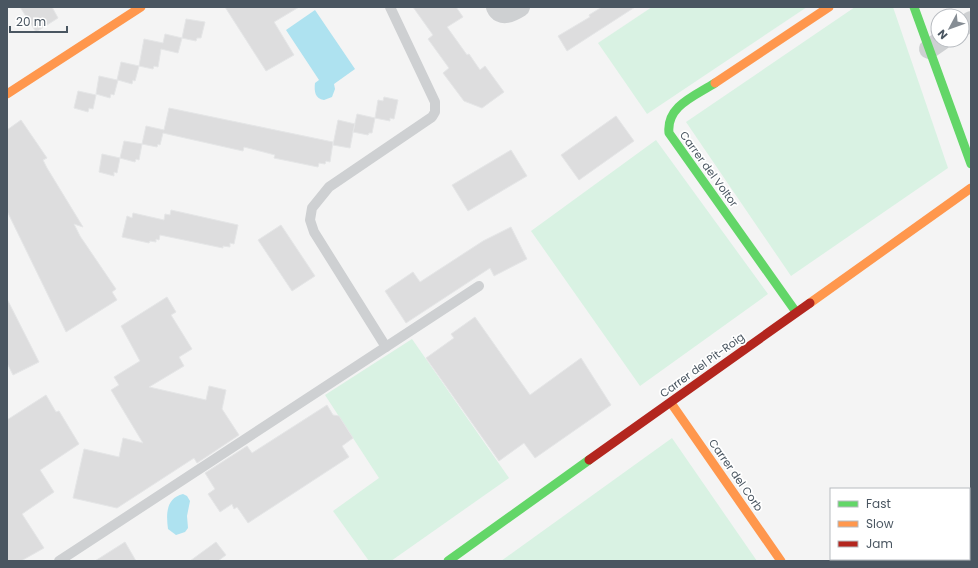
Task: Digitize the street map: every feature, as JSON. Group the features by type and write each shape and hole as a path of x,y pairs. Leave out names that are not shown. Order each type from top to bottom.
{"street":[{"path":"7,94 141,7"},
{"path":"496,7 497,10 504,14 512,13 520,7"},
{"name":"Carrer del Voltor","path":"796,312 668,133 668,123 674,110 829,7"},
{"path":"914,7 930,35"},
{"path":"936,48 971,164"},
{"name":"Carrer del Pit-Roig","path":"448,561 971,188"},
{"name":"Carrer del Corb","path":"671,403 781,561"}],"lane":[{"path":"386,347 314,232 310,220 312,208 329,187 432,117 435,112 435,102 390,7"},
{"path":"59,561 479,286"}],"green space":[{"path":"652,7 807,7 647,114 598,43"},
{"path":"855,7 893,7 948,168 791,276 686,122"},
{"path":"656,140 768,294 640,386 531,231"},
{"path":"412,339 509,478 391,561 369,561 333,511 379,478 325,395"},
{"path":"672,438 757,561 501,561"}],"water":[{"path":"315,10 355,69 334,84 335,89 332,97 324,100 319,98 315,92 315,83 319,80 286,30"},
{"path":"183,494 187,496 190,501 187,516 188,528 185,532 176,535 168,529 167,512 173,499"}],"building":[{"path":"20,7 52,7 58,18 36,32"},
{"path":"225,7 299,7 274,22 294,55 266,71"},
{"path":"413,7 456,7 463,17 447,27 480,70 485,66 504,92 482,108 464,101 443,73 449,68 428,39 433,35"},
{"path":"602,7 635,7 567,51 558,36 590,17 589,15"},
{"path":"186,19 205,22 201,38 197,38 196,41 182,38"},
{"path":"165,34 182,38 178,53 161,49 158,67 154,66 153,69 139,66 144,39 163,43"},
{"path":"121,62 139,66 135,81 133,80 132,84 118,80 114,95 111,94 110,98 96,94 99,76 117,80"},
{"path":"78,91 96,95 93,109 89,108 88,112 74,108"},
{"path":"384,97 398,100 394,119 390,118 390,121 375,118 378,100 383,101"},
{"path":"169,108 333,142 330,162 326,161 325,164 319,163 318,167 274,158 275,155 244,147 243,151 163,133 160,145 158,144 157,147 142,144 146,126 164,130"},
{"path":"357,114 375,118 372,133 369,133 368,135 353,132 350,148 333,145 338,120 355,124"},
{"path":"616,116 634,141 579,180 561,155"},
{"path":"21,120 47,158 43,160 47,168 83,227 74,224 80,236 116,289 112,292 117,300 66,332 7,211 7,130"},
{"path":"124,141 142,144 139,160 136,159 135,162 120,158"},
{"path":"511,150 527,176 468,211 452,185"},
{"path":"102,154 120,158 117,173 114,172 114,176 99,172"},
{"path":"171,210 238,225 234,244 230,243 230,247 223,246 223,248 160,235 159,240 156,239 156,242 150,241 149,243 122,237 127,216 132,218 133,213 164,220 165,214 170,215"},
{"path":"281,225 315,276 292,291 258,240"},
{"path":"511,227 527,259 494,276 490,268 406,323 385,291 413,272 420,282 483,241"},
{"path":"167,297 176,312 171,315 192,349 179,357 184,366 149,387 206,400 209,386 226,390 222,409 239,435 197,463 194,458 117,508 73,498 84,449 119,457 123,438 143,443 111,390 119,385 114,377 140,361 121,326"},
{"path":"7,299 39,362 13,375 7,363"},
{"path":"475,317 530,395 581,358 611,405 535,458 524,443 499,461 426,358 454,338 451,334"},
{"path":"46,395 56,412 59,411 79,444 40,470 54,492 22,514 44,548 21,561 7,561 7,420"},
{"path":"327,405 333,415 339,416 353,438 342,446 349,457 248,523 237,507 234,509 232,504 220,512 208,494 215,489 205,473 247,446 252,453"},
{"path":"125,542 136,561 95,561"},
{"path":"216,542 226,555 218,561 190,561"}],"traffic: fast":[{"path":"914,7 971,164"},
{"path":"715,83 691,97 677,109 669,124 669,133 796,312"},
{"path":"448,561 589,460"}],"traffic: slow":[{"path":"7,94 141,7"},
{"path":"715,83 829,7"},
{"path":"810,303 971,188"},
{"path":"671,403 781,561"}],"traffic: jam":[{"path":"589,460 810,303"}]}
